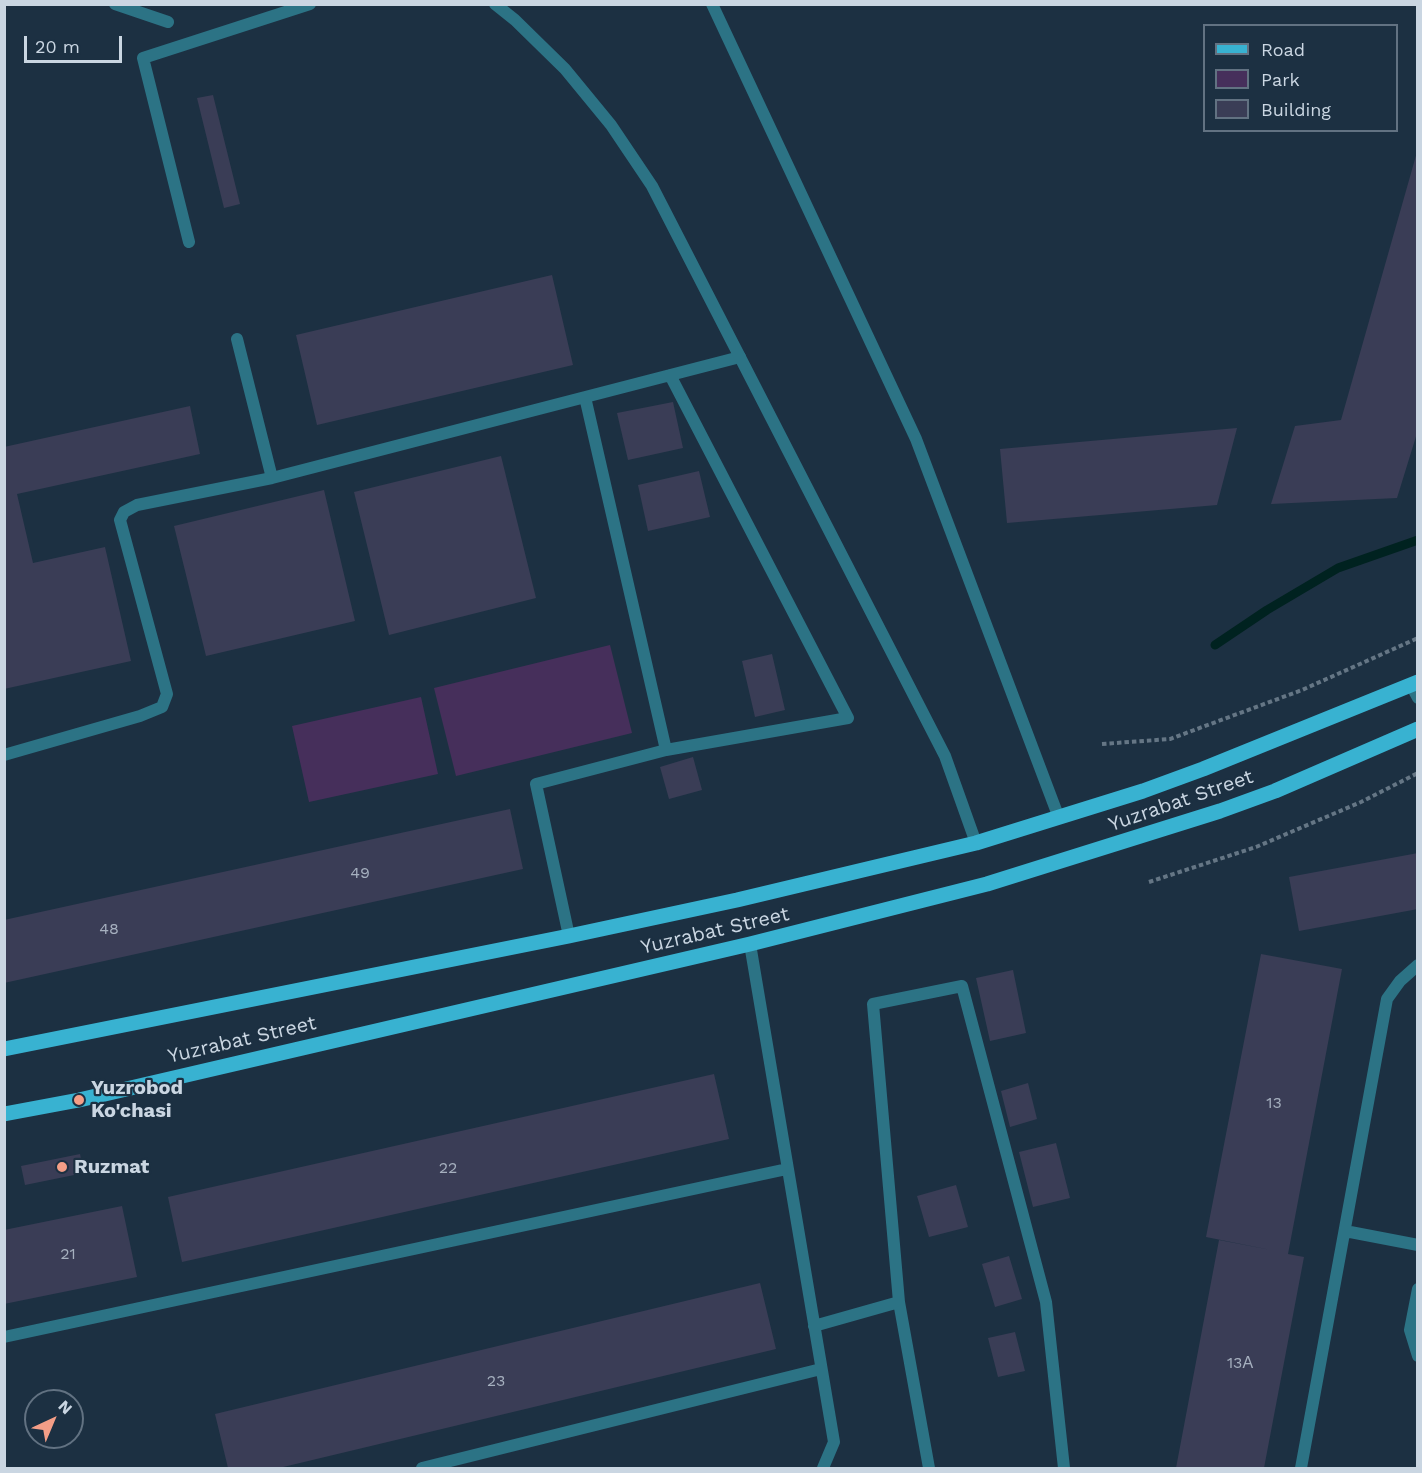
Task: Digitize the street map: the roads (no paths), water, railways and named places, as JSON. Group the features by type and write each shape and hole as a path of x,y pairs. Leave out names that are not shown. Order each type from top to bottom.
{"main road":[{"name":"Yuzrabat Street","path":"4,1049 569,936 737,900 976,843 1203,770 1415,688"},
{"name":"Yuzrabat Street","path":"4,1114 79,1100 750,944 987,884 1220,812 1275,791 1418,729"}],"street":[{"path":"116,4 168,22"},
{"path":"189,242 143,58 310,4"},
{"path":"495,4 515,20 565,69 611,124 652,186 945,756 976,843"},
{"path":"712,4 916,439 1059,818"},
{"path":"237,339 272,478"},
{"path":"4,754 140,716 162,707 167,694 120,520 124,512 138,505 272,478 740,357"},
{"path":"569,936 536,784 666,750 848,718 670,375"},
{"path":"585,397 666,750"},
{"path":"750,944 834,1443 823,1468"},
{"path":"1302,1468 1387,999 1400,981 1418,965"},
{"path":"929,1468 899,1302 873,1004 962,986 1046,1302 1064,1468"},
{"path":"4,1336 788,1168"},
{"path":"1345,1231 1418,1245"},
{"path":"1418,1289 1410,1330 1418,1356"},
{"path":"814,1326 899,1302"},
{"path":"422,1468 821,1369"}],"waterway":[{"path":"1215,645 1267,610 1338,568 1418,540"}],"place":[{"name":"Yuzrobod Ko'chasi","path":"79,1100"},
{"name":"Ruzmat","path":"62,1167"}]}
